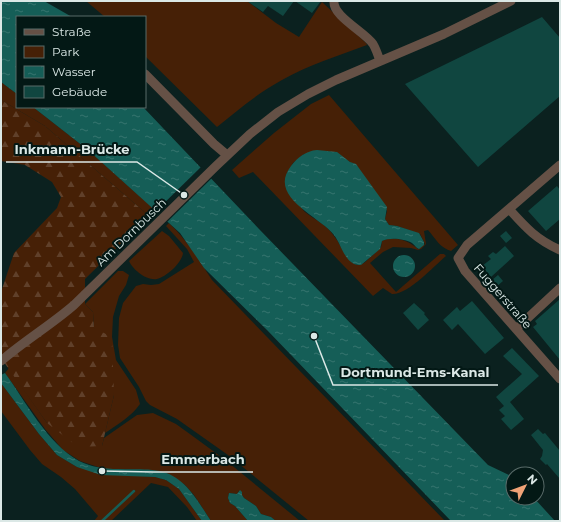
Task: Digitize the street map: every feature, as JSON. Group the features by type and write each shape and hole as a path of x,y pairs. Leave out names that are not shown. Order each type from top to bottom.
{"street":[{"path":"334,1 335,9 373,43 380,61"},
{"name":"Am Dornbusch","path":"4,359 24,342 61,316 227,155 250,134 278,112 308,94 444,34 511,1"},
{"path":"146,75 207,137 227,155"},
{"name":"Fuggerstraße","path":"560,165 467,245 458,258 465,271 560,379"},
{"path":"509,209 536,237 560,250"},
{"path":"516,329 560,288"}],"green space":[{"path":"86,1 247,1 276,23 299,37 322,2 367,45 313,65 282,80 256,96 217,127 146,57 146,16 104,16"},
{"path":"1,82 16,93 16,108 34,108 88,150 155,210 149,216 45,126 1,100"},
{"path":"329,95 458,245 451,251 447,250 428,230 424,231 426,244 421,249 418,250 393,247 383,252 370,263 396,292 440,254 444,254 446,256 406,290 392,294 383,288 373,296 253,172 239,178 232,170 274,133 311,104","holes":["304,154 347,160 387,211 385,219 389,225 397,226 420,234 425,244 418,249 401,240 387,239 382,241 381,247 364,263 357,265 349,259 331,232 320,222 305,212 297,201 286,176 293,163"]},
{"path":"1,100 45,126 149,216 85,279 85,304 93,312 94,328 112,337 114,395 102,446 78,447 47,423 1,358 1,292 14,253 57,208 61,197 52,182 25,165 1,161"},
{"path":"169,223 187,243 212,280 445,521 309,521 228,455 177,419 150,405 146,401 139,387 120,358 118,345 119,318 123,303 136,286 143,284 159,284 194,262 187,249 166,226"},
{"path":"162,231 169,236 183,253 182,257 177,265 165,276 157,279 145,277 137,271 129,261"},
{"path":"118,271 123,271 129,275 126,285 119,296 113,317 112,337 116,360 136,390 140,404 129,416 105,433 114,395 94,328 93,312 85,304"},
{"path":"9,368 47,423 102,446 104,438 137,415 153,413 176,424 224,459 300,521 276,521 271,517 261,514 256,506 244,498 239,491 237,494 229,493 228,498 230,503 235,506 248,521 211,521 194,495 184,484 151,470 104,469 80,461 63,450 45,429 5,373"},
{"path":"1,383 39,434 57,455 77,467 155,477 166,480 179,489 202,521 197,521 187,507 168,487 151,483 111,521 94,521 98,516 75,489 42,464 1,411"}],"water":[{"path":"1,1 44,1 70,16 16,16 16,93 1,82"},
{"path":"34,108 144,108 488,465 505,473 505,506 541,506 555,521 451,521 267,330 204,268 180,233 88,150"},
{"path":"317,150 337,152 350,162 356,164 387,207 385,219 389,225 419,233 424,245 419,249 412,243 405,240 385,240 382,241 380,249 361,265 351,262 344,254 334,235 298,205 290,196 285,187 285,177 291,166 299,157"},
{"path":"404,255 412,258 415,266 412,274 404,277 396,274 393,266 396,258"},
{"path":"5,373 47,433 67,453 88,465 113,469 152,470 171,475 185,485 197,499 211,521 202,521 179,489 166,480 155,477 101,475 77,467 57,455 39,434 1,383 1,375"},
{"path":"240,490 244,498 256,506 261,514 271,517 276,521 248,521 235,506 230,503 228,498 229,493 237,494"}],"pier":[{"path":"202,166 213,177 166,223 155,212"}],"building":[{"path":"247,1 294,1 283,16 268,6 263,12"},
{"path":"295,1 321,1 312,13"},
{"path":"542,17 560,38 560,96 478,167 405,84"},
{"path":"557,186 560,190 560,219 546,231 528,211"},
{"path":"506,231 512,238 506,243 500,236"},
{"path":"505,246 514,256 491,277 482,266 491,259 488,256 493,252 496,254"},
{"path":"498,275 503,281 496,287 491,281"},
{"path":"560,299 560,360 533,327 537,324 535,321"},
{"path":"472,301 504,338 485,354 458,324 452,330 443,320 457,307 460,311"},
{"path":"414,303 425,313 424,314 429,320 418,330 403,313"},
{"path":"512,348 539,376 510,402 524,419 511,430 501,419 505,416 499,410 504,406 496,397 522,374 503,356"},
{"path":"538,429 543,434 545,433 560,451 560,479 547,464 546,465 540,459 543,450 531,435"}],"waterway":[{"path":"102,521 134,491"}],"place":[{"name":"Inkmann-Brücke","path":"184,195"},
{"name":"Dortmund-Ems-Kanal","path":"314,336"},
{"name":"Emmerbach","path":"102,471"}]}
